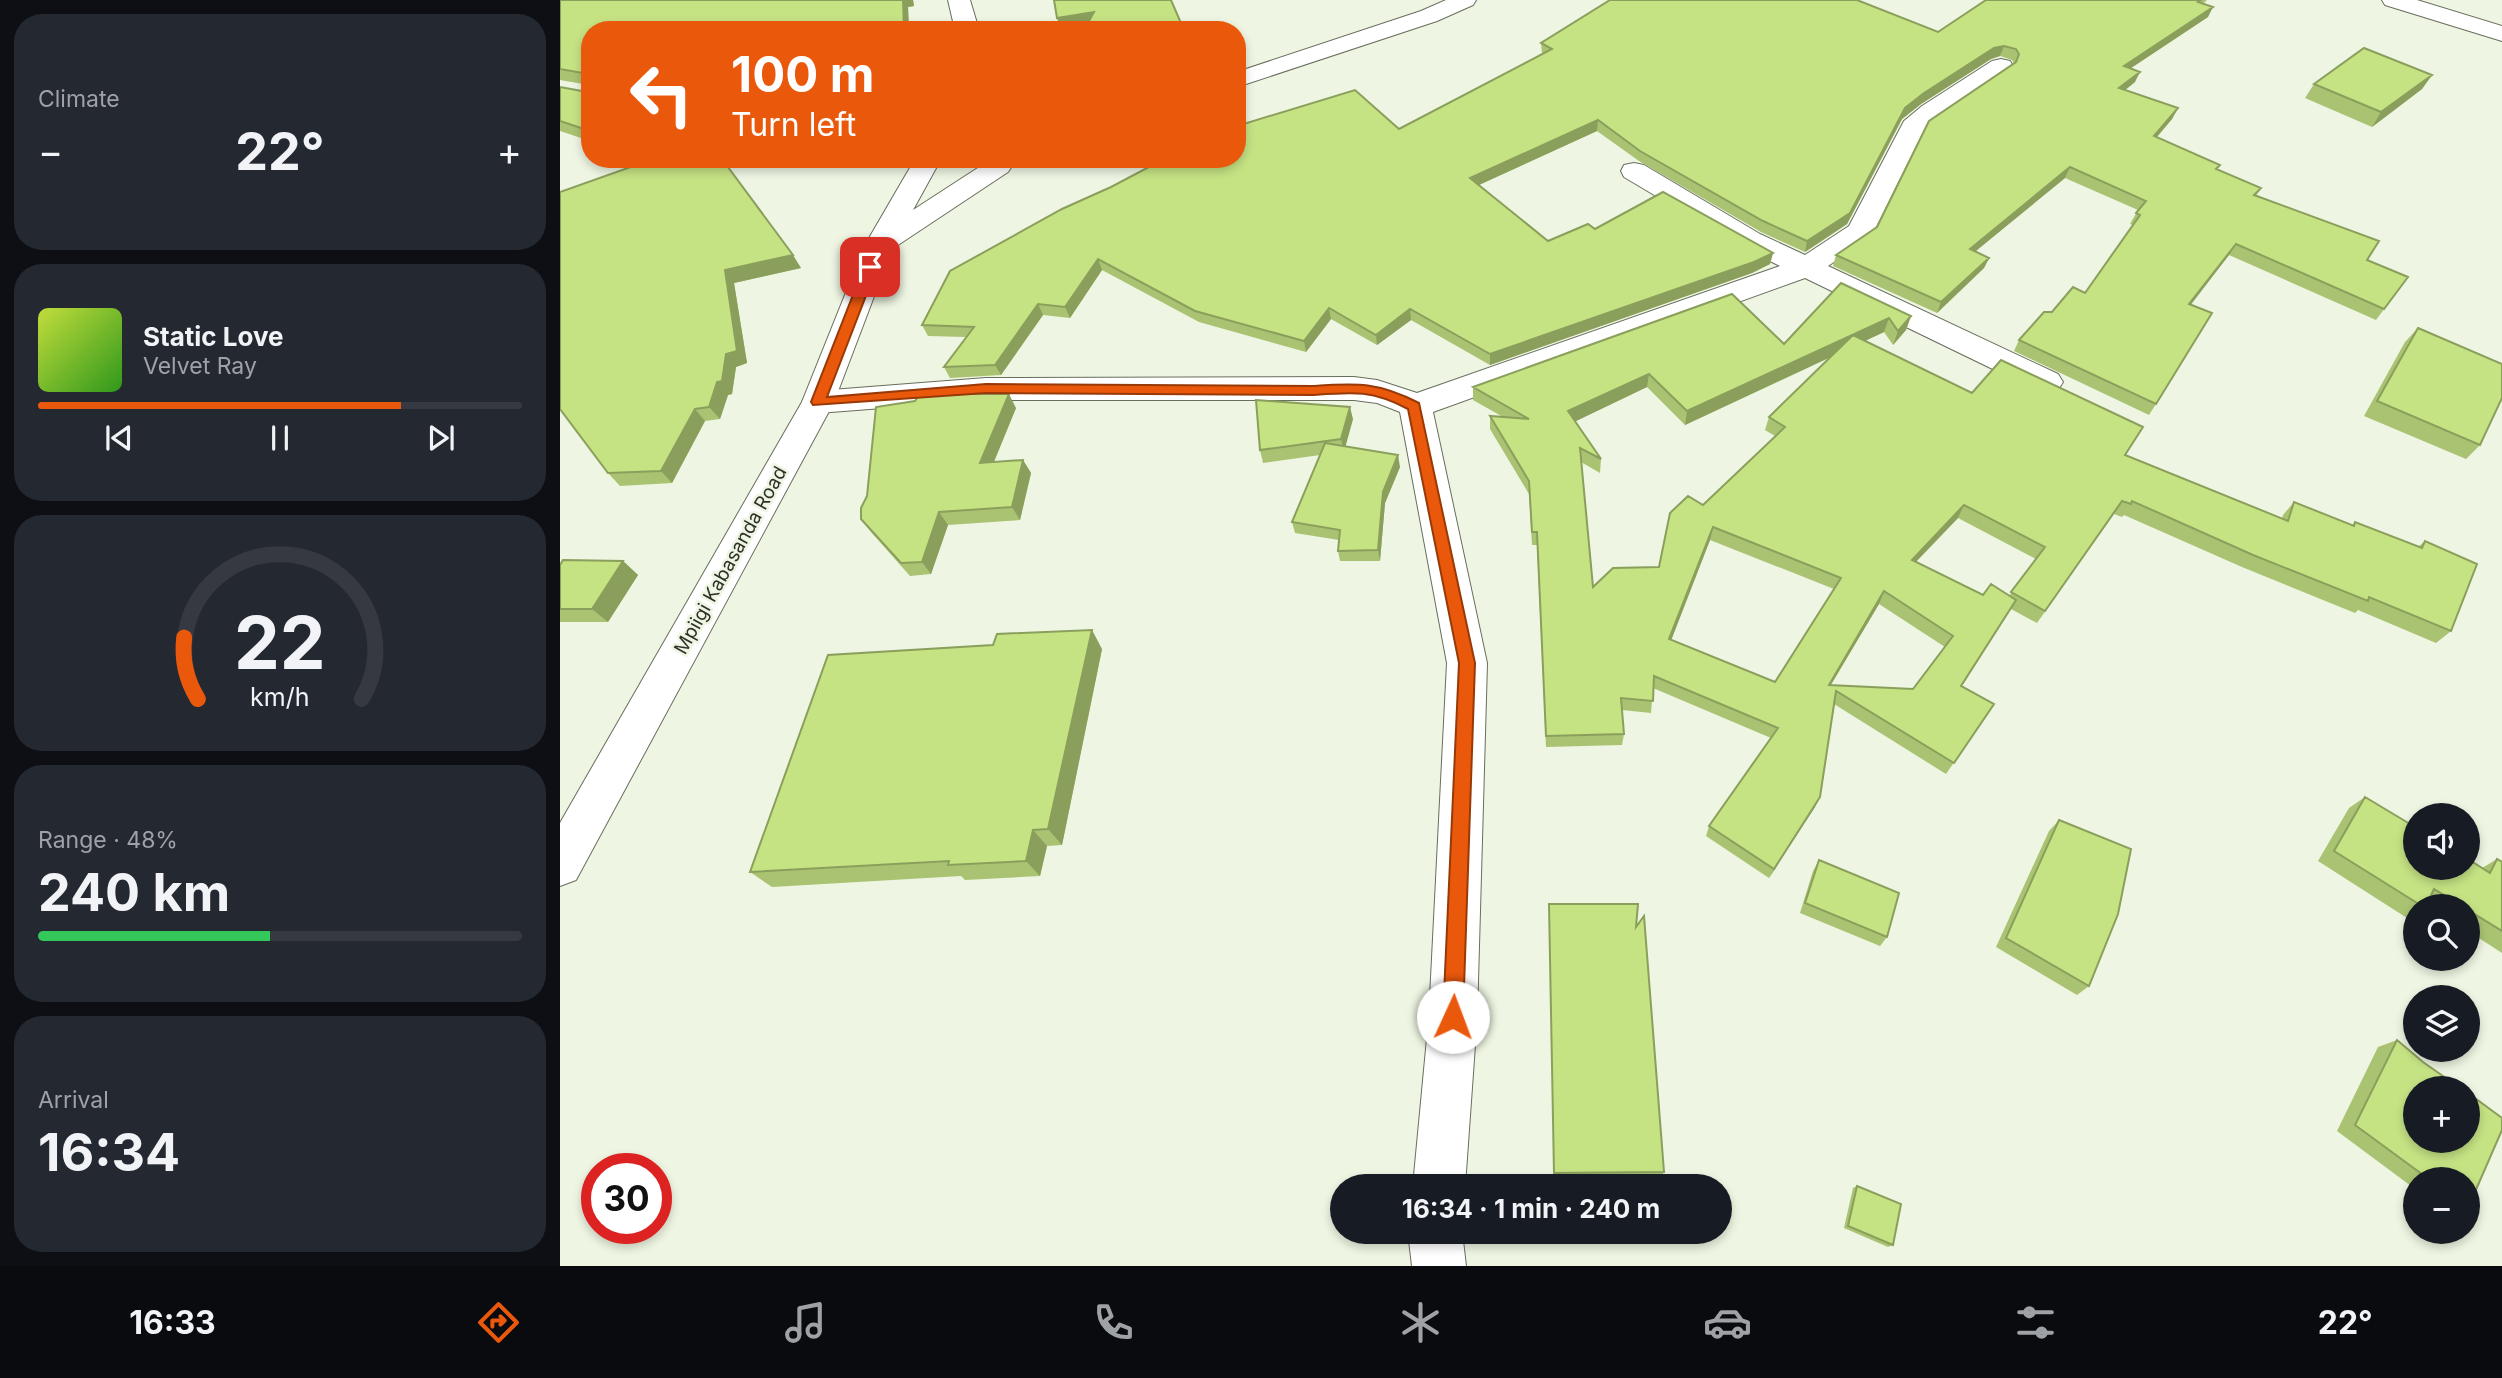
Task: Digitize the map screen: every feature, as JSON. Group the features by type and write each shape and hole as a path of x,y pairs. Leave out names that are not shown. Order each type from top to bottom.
{"street":[{"path":"959,0 965,21"},
{"path":"1246,77 1429,16 1465,0"},
{"path":"2393,0 2502,34"},
{"path":"818,402 986,389 1314,390 1354,387 1387,392 1415,406 1806,267 1861,231 1913,126 1931,111 2001,66"},
{"name":"Mpiigi Kabasanda Road","path":"560,865 818,402 879,245 923,168"},
{"path":"879,245 1004,168"},
{"path":"1634,171 1750,240 2078,397"},
{"path":"1415,406 1467,663 1453,1017 1440,1174"},
{"path":"1436,1244 1439,1266"}],"building":[{"path":"560,0 903,0 904,21 581,21 581,73 560,69"},
{"path":"1054,0 1171,0 1180,21 1089,21 1094,12 1057,18"},
{"path":"1610,0 1857,0 1938,32 1986,0 2201,0 2198,2 2213,7 2124,66 2140,72 2119,88 2178,108 2154,136 2220,165 2216,169 2261,188 2254,195 2379,241 2367,260 2408,277 2384,309 2236,244 2189,304 2212,313 2156,404 2019,340 2044,312 2052,312 2073,287 2085,293 2140,215 2136,213 2146,201 2070,167 1970,249 1989,258 1941,302 1836,255 1877,227 1929,121 2016,62 2019,54 2016,49 2004,46 1994,48 1905,108 1850,213 1807,241 1763,221 1640,151 1598,120 1470,178 1548,241 1588,224 1595,229 1663,192 1773,253 1490,354 1410,309 1376,335 1329,308 1304,341 1195,311 1098,259 1065,307 1038,304 995,365 944,367 974,327 922,325 950,271 1062,209 1147,168 1246,168 1246,123 1355,90 1399,129 1552,49 1541,43"},
{"path":"2364,48 2432,75 2381,112 2314,84"},
{"path":"560,87 581,91 581,128 560,121"},
{"path":"628,168 729,168 793,255 725,270 737,351 726,354 722,381 717,382 709,407 695,409 661,471 608,473 560,409 560,192"},
{"path":"1841,283 1911,316 1898,331 1889,318 1687,411 1649,374 1568,411 1601,459 1580,448 1593,587 1613,568 1659,567 1670,513 1688,496 1703,505 1785,427 1769,417 1853,335 1972,393 2001,360 2143,427 2125,455 2288,521 2294,502 2354,526 2355,522 2422,548 2425,541 2477,564 2451,631 2369,597 2368,601 2253,555 2132,501 2131,504 2122,501 2045,611 2011,592 2045,547 1964,505 1912,560 1983,595 1991,584 2016,600 1961,686 1994,704 1954,763 1836,691 1820,797 1774,869 1709,826 1778,728 1654,676 1653,701 1621,698 1624,734 1546,736 1537,532 1532,532 1529,481 1490,416 1529,419 1473,387 1732,294 1784,344","holes":["1713,527 1841,578 1775,682 1669,639","1884,591 1953,636 1913,689 1829,685"]},
{"path":"2418,328 2502,364 2502,398 2480,445 2377,401"},
{"path":"974,389 970,394 1009,394 980,463 1023,460 1012,507 939,512 922,562 901,563 861,519 861,508 867,496 876,407 915,401 920,393"},
{"path":"1256,400 1350,407 1341,439 1260,450"},
{"path":"1325,443 1398,455 1383,492 1378,550 1338,551 1340,530 1292,522"},
{"path":"563,560 623,561 592,609 560,609 560,565"},
{"path":"1092,630 1048,829 1033,830 1026,861 948,865 949,861 750,872 828,655 993,645 997,634"},
{"path":"2365,797 2403,820 2403,880 2480,880 2480,867 2490,873 2497,859 2502,862 2502,931 2480,917 2480,894 2442,894 2434,889 2432,894 2403,894 2334,851"},
{"path":"2059,820 2131,849 2118,914 2089,986 2006,938"},
{"path":"1819,860 1899,893 1887,937 1805,903"},
{"path":"1549,904 1638,904 1636,927 1644,916 1664,1172 1554,1173"},
{"path":"2397,1040 2403,1045 2403,1062 2423,1062 2443,1076 2403,1076 2403,1153 2480,1153 2480,1102 2502,1118 2502,1130 2480,1180 2480,1167 2412,1167 2355,1125"},
{"path":"1857,1186 1901,1204 1893,1245 1848,1226"}],"route":[{"path":"870,267 818,402 986,389 1314,390 1354,387 1387,392 1415,406 1467,663 1453,1017"}]}
